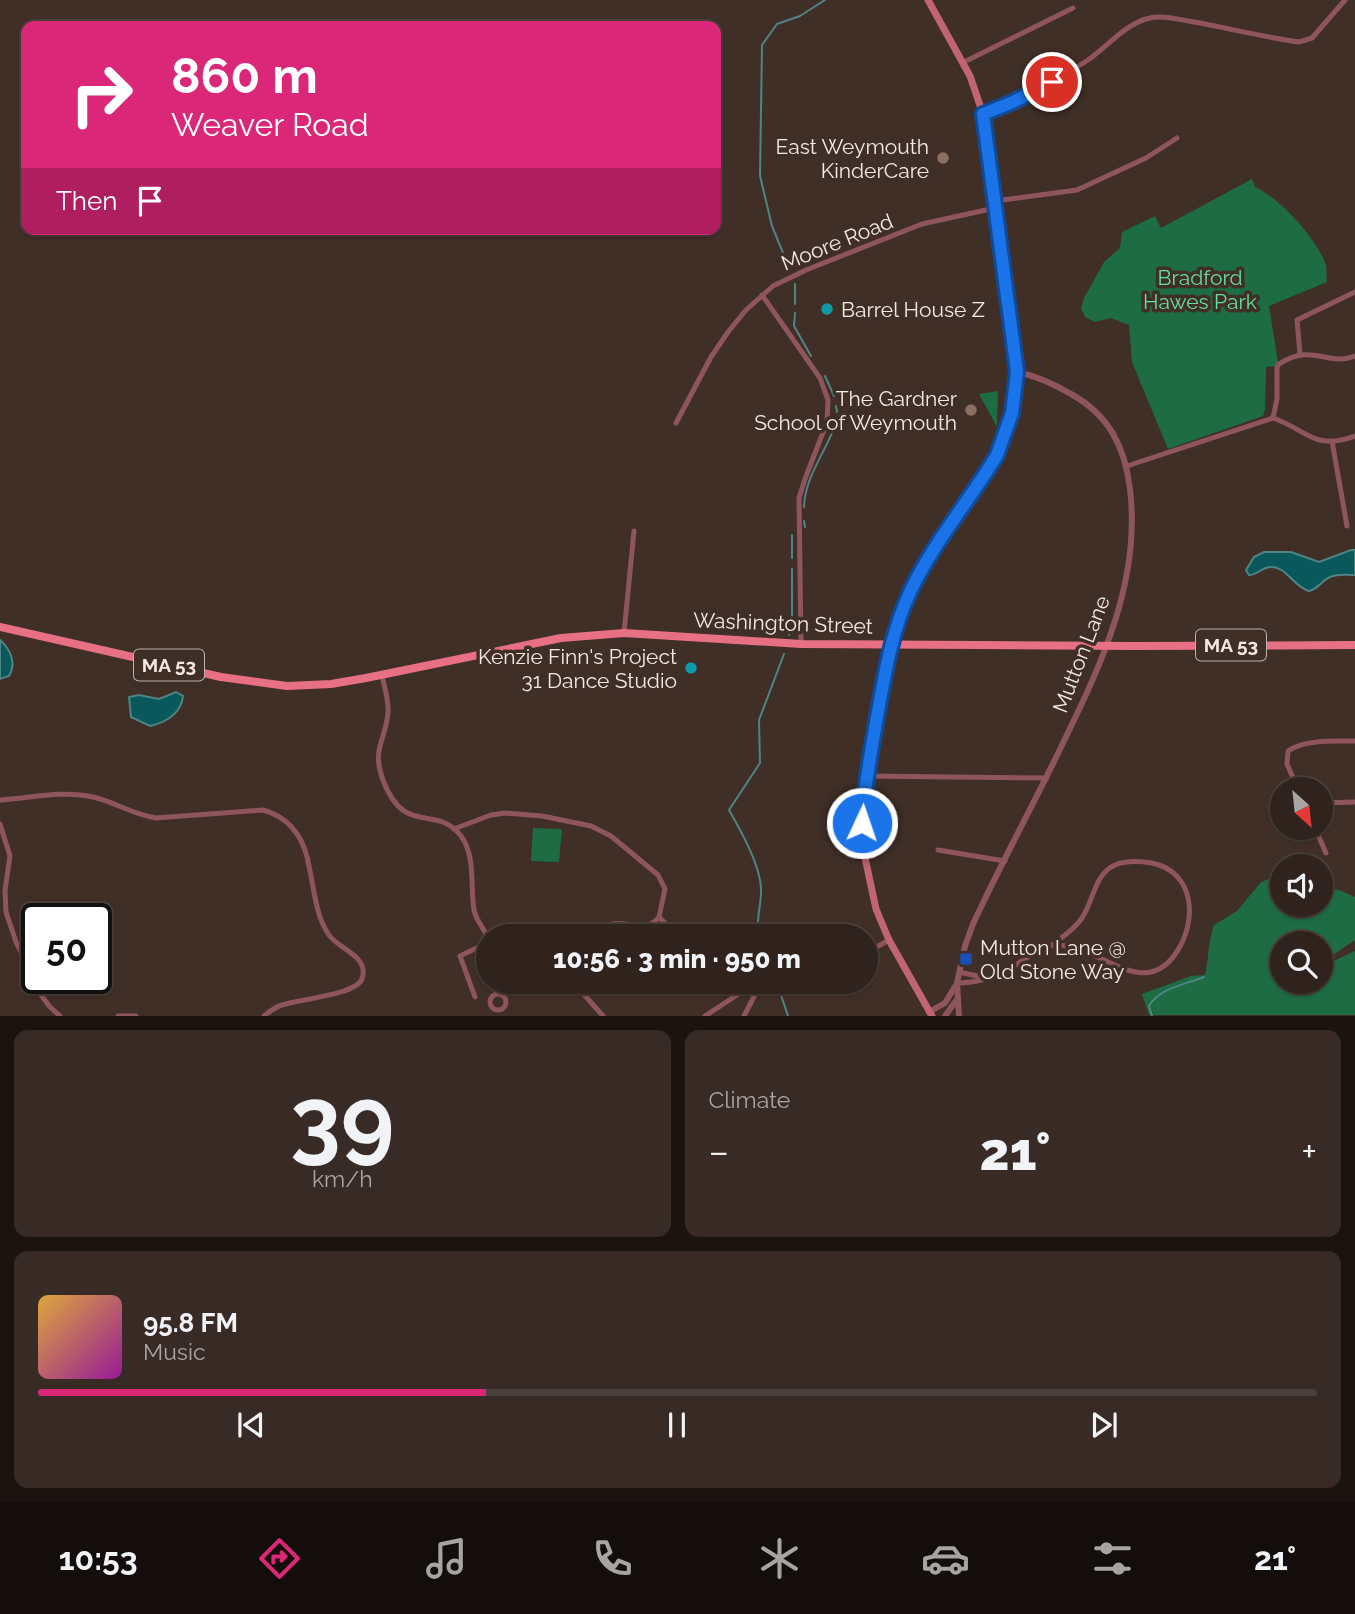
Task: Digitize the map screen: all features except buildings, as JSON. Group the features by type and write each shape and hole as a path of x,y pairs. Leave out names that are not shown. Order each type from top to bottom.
{"main road":[{"path":"928,0 964,62 983,114 1017,372 1013,412 1006,436 990,467 914,584 892,644 866,776 862,823 864,853 873,897 889,940 930,1014"},
{"name":"Washington Street","path":"0,627 248,682 287,686 340,682 382,675 539,642 624,633 801,644 1355,645"}],"street":[{"path":"983,114 1013,102 1066,74 1126,30 1149,18 1163,17 1299,42 1312,38 1345,0"},
{"path":"964,62 1073,8"},
{"name":"Moore Road","path":"676,423 711,357 728,332 762,295 792,276 922,224 995,204 1075,191 1146,158 1177,138"},
{"path":"1300,354 1297,320 1355,292"},
{"path":"762,295 820,378 828,400 827,422 799,498 801,644"},
{"path":"1273,418 1278,390 1277,367 1282,361 1300,354 1319,354 1336,359 1355,356"},
{"name":"Mutton Lane","path":"930,1014 945,1003 957,983 973,924 1086,698 1107,646 1130,560 1133,523 1127,466 1113,432 1089,406 1041,378 1017,372"},
{"path":"1127,466 1273,418 1308,438 1332,441 1355,436"},
{"path":"1332,441 1347,526"},
{"path":"624,633 634,531"},
{"path":"382,675 388,710 377,757 385,785 395,804 405,813 441,821 454,829 466,846 474,913 488,939 485,944 460,956 475,997"},
{"path":"1293,777 1286,754 1290,749 1303,745 1355,741"},
{"path":"866,776 1047,778"},
{"path":"0,800 49,794 77,794 97,798 142,816 156,818 263,810 276,814 290,825 302,840 326,930 332,940 360,961 362,979 352,989 285,1004 264,1016"},
{"path":"1334,803 1355,802"},
{"path":"454,829 491,815 505,813 542,816 598,829 611,836 658,875 665,889 659,917 652,924"},
{"path":"0,824 10,856 5,890 6,912 16,942 41,994 60,1016"},
{"path":"1320,840 1326,853"},
{"path":"938,850 1004,861"},
{"path":"957,983 972,983 1007,971 1027,957 1051,946 1078,923 1089,906 1102,875 1114,865 1135,861 1159,865 1175,873 1188,892 1190,909 1183,940 1171,960 1151,972 1129,971 1092,954 1051,946"},
{"path":"659,917 666,924"},
{"path":"612,924 630,924"},
{"path":"878,946 889,940"},
{"path":"960,972 986,978"},
{"name":"Mutton Lane","path":"957,983 959,1016"},
{"path":"586,994 603,1016"},
{"path":"705,1016 738,994"},
{"path":"744,1016 755,994"},
{"path":"945,1016 958,998"},
{"path":"118,1016 136,1016"}],"green space":[{"name":"Bradford Hawes Park","path":"1252,179 1255,187 1276,200 1306,232 1326,265 1327,282 1269,306 1278,362 1275,366 1266,367 1263,416 1168,449 1132,362 1129,325 1111,318 1095,322 1085,317 1081,308 1084,298 1104,262 1120,248 1122,232 1155,216 1161,228"},
{"path":"998,391 997,427 979,394"},
{"path":"533,828 562,829 559,862 531,861"},
{"path":"1270,878 1270,917 1333,917 1333,889 1355,897 1355,940 1333,955 1333,931 1270,931 1270,994 1333,994 1333,961 1355,951 1355,1015 1149,1015 1142,994 1191,976 1205,975 1214,925 1237,911 1261,882"}],"water":[{"path":"1355,550 1355,575 1331,577 1309,591 1275,567 1249,575 1246,570 1254,557 1264,552 1291,552 1319,562"},
{"path":"0,640 9,652 12,666 9,676 0,679"},
{"path":"176,692 183,696 182,702 176,712 162,722 150,726 131,717 129,697 139,695 159,699"}],"waterway":[{"path":"790,270 772,226 760,176 762,45 777,24 800,16 825,0"},
{"path":"795,284 795,304"},
{"path":"795,313 794,326 811,356"},
{"path":"825,376 834,396"},
{"path":"836,406 837,412"},
{"path":"804,507 812,474 836,423"},
{"path":"804,521 805,527"},
{"path":"792,535 792,558"},
{"path":"789,635 792,627 792,569"},
{"path":"758,924 761,892 758,872 729,810 760,763 759,720 784,654"},
{"path":"1152,1016 1149,1006 1159,995 1204,977"},
{"path":"781,994 788,1016"}],"place":[{"name":"East Weymouth KinderCare","path":"943,158"},
{"name":"Barrel House Z","path":"827,309"},
{"name":"The Gardner School of Weymouth","path":"971,410"},
{"name":"Kenzie Finn's Project 31 Dance Studio","path":"691,668"},
{"name":"Mutton Lane @ Old Stone Way","path":"966,959"}],"route":[{"path":"862,823 864,789 880,698 902,613 923,569 997,455 1006,436 1016,395 1016,354 983,114 1052,82"}]}
